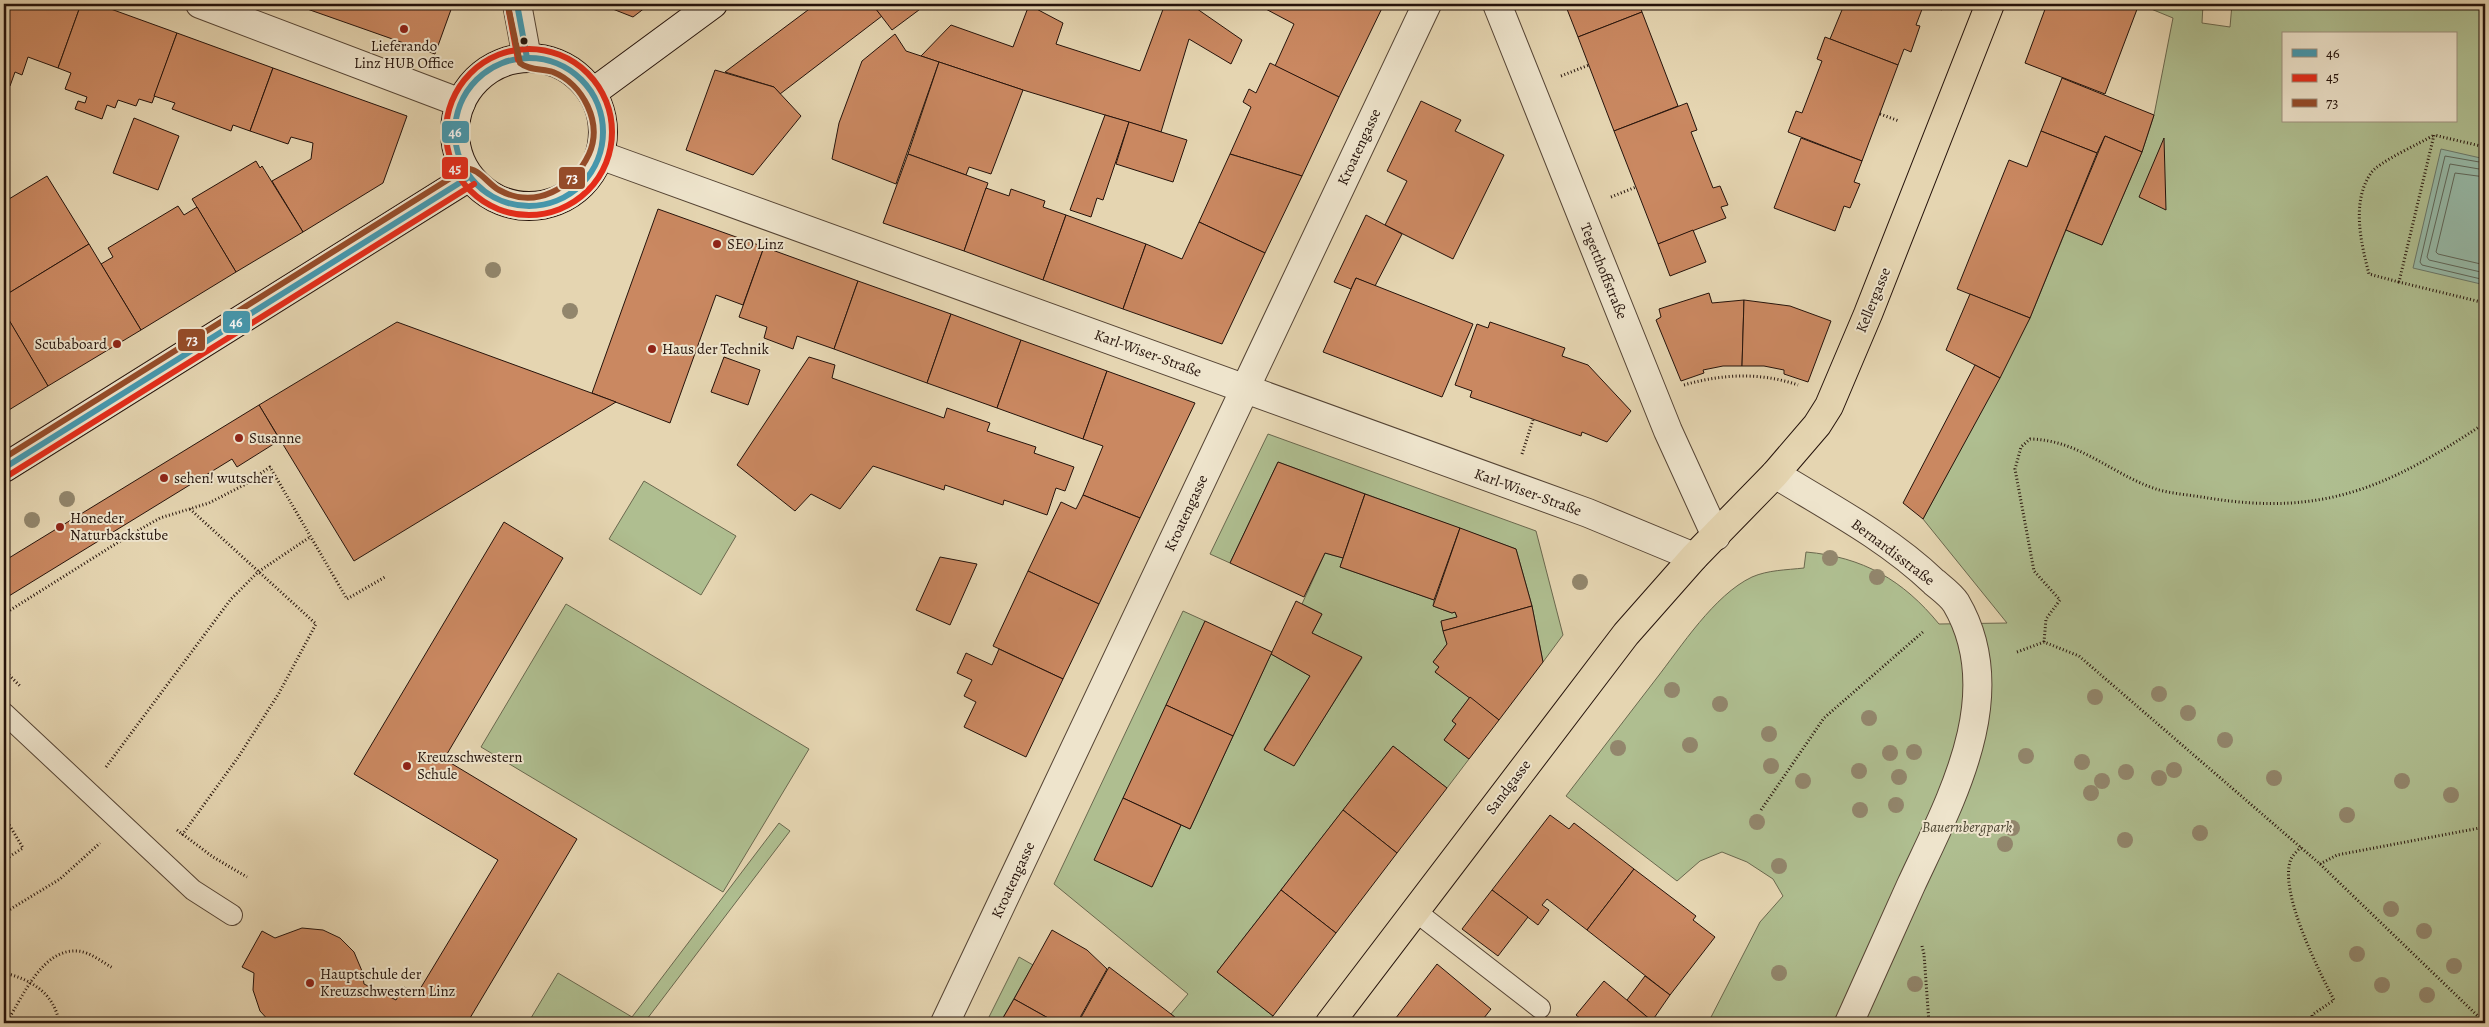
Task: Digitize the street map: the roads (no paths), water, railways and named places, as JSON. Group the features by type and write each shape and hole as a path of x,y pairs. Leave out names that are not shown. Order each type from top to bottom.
{"main road":[{"name":"Kellergasse","path":"1694,557 1776,474 1817,425 1829,406 1990,4"},
{"name":"Sandgasse","path":"1330,1023 1586,684 1626,634 1694,557"}],"street":[{"path":"200,4 332,52 461,103"},
{"path":"517,4 527,58"},
{"path":"592,93 713,4"},
{"name":"Kroatengasse","path":"945,1023 1427,4"},
{"name":"Tegetthoffstraße","path":"1497,4 1668,432 1716,536"},
{"path":"527,58 543,60 570,71 582,81 592,93 599,107 603,139 600,155 592,171 581,185 567,196 550,203 532,206 514,205 497,199 482,190 469,177 460,160 455,141 455,122 461,103 469,88 481,76 503,63 527,58"},
{"name":"Karl-Wiser-Straße","path":"600,155 1588,513 1694,557"},
{"path":"4,468 469,177"},
{"name":"Bernardisstraße","path":"1776,474 1876,537 1920,568 1955,602 1970,636 1976,666 1978,706 1970,744 1954,794 1849,1023"}],"lane":[{"path":"4,713 192,890 232,914"},
{"path":"1415,911 1540,1008"}],"water":[{"path":"2441,149 2485,159 2485,285 2413,268"}],"place":[{"name":"Lieferando Linz HUB Office","path":"404,29"},
{"name":"SEO Linz","path":"717,244"},
{"name":"Scubaboard","path":"117,344"},
{"name":"Haus der Technik","path":"652,349"},
{"name":"Susanne","path":"239,438"},
{"name":"sehen! wutscher","path":"164,478"},
{"name":"Honeder Naturbackstube","path":"60,527"},
{"name":"Kreuzschwestern Schule","path":"407,766"},
{"name":"Hauptschule der Kreuzschwestern Linz","path":"310,983"}],"park label":[{"name":"Bauernbergpark","path":"1967,827"}]}
